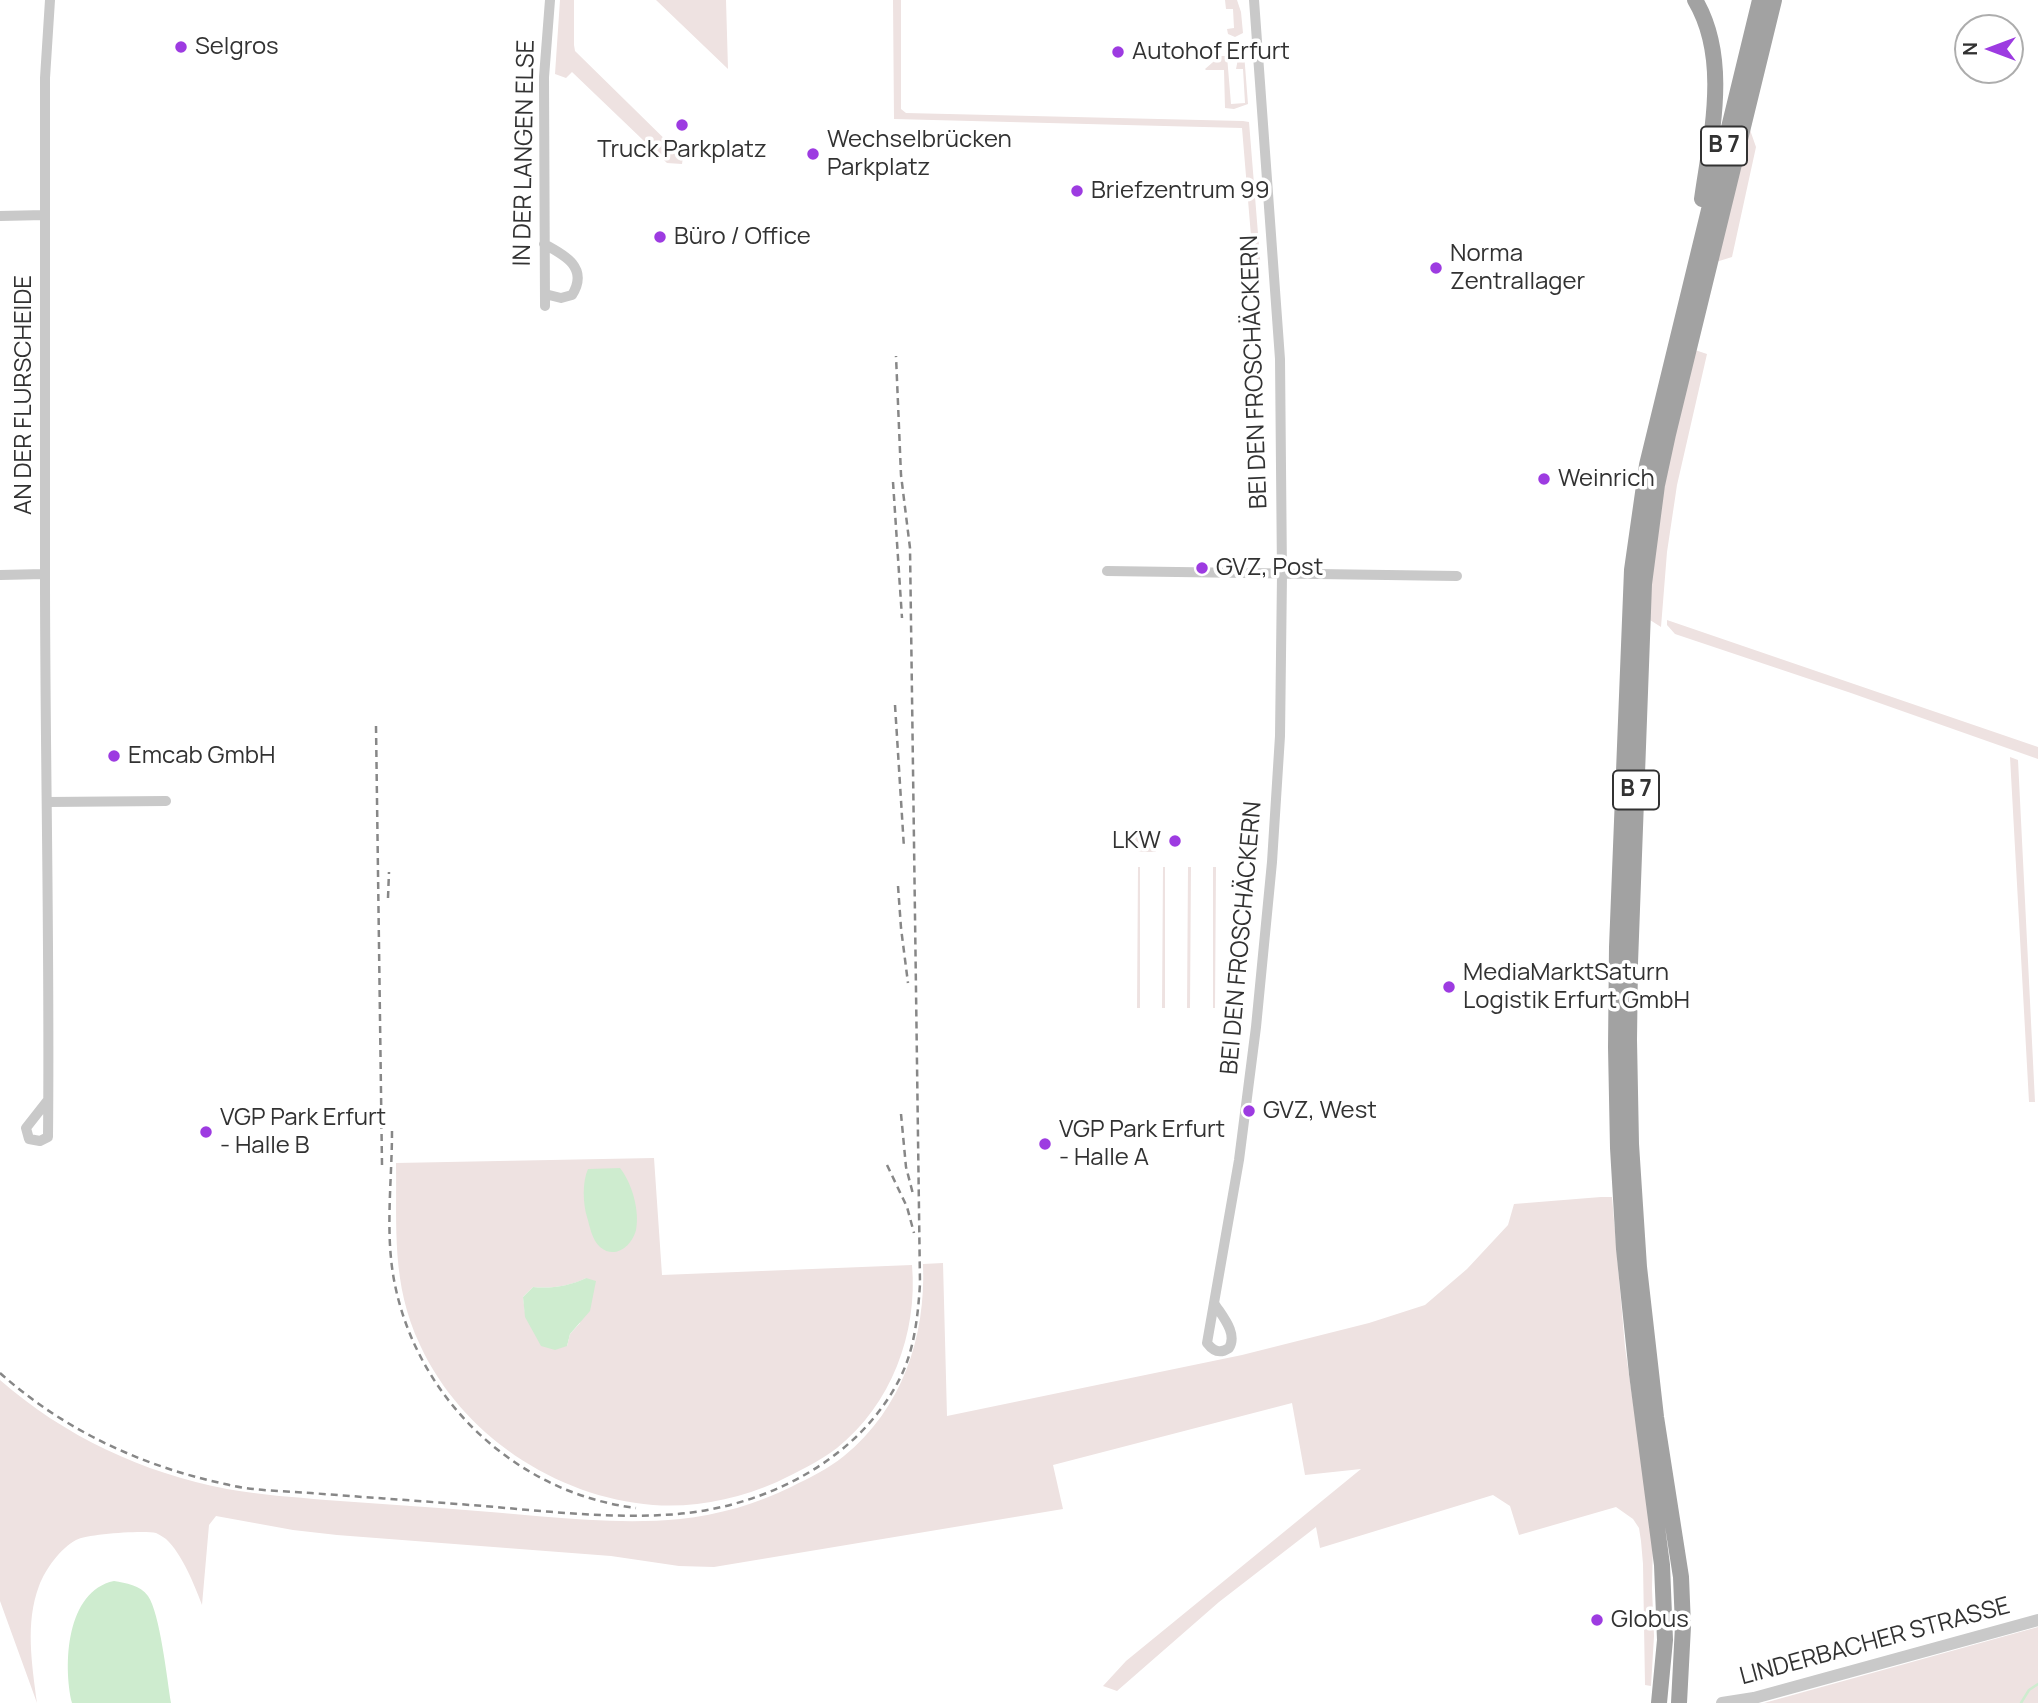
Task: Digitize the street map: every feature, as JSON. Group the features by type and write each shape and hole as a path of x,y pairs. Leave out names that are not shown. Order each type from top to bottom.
{"highway":[{"name":"B 7","path":"1689,292 1715,91 1715,57 1709,30 1695,0"},
{"name":"B 7","path":"1659,1703 1664,1666 1665,1626 1662,1565 1624,1249 1616,1073 1617,947 1628,642 1635,540 1647,465 1760,0"},
{"name":"B 7","path":"1679,1703 1683,1600 1649,1366 1631,1144 1630,963 1644,584 1657,485 1668,434 1774,0"}],"street":[{"name":"AN DER FLURSCHEIDE","path":"48,1100 45,78 50,0"},
{"name":"IN DER LANGEN ELSE","path":"545,306 544,77 550,0"},
{"name":"BEI DEN FROSCHÄCKERN","path":"1214,1303 1240,1160 1270,884 1280,736 1280,359 1254,0"},
{"path":"0,216 45,215"},
{"path":"544,244 565,256 577,269 578,278 572,295 561,298 545,294"},
{"path":"1107,571 1457,576"},
{"path":"0,575 45,574"},
{"path":"48,802 166,801"},
{"name":"LINDERBACHER STRASSE","path":"1722,1703 1754,1698 2038,1620"}],"shaded area":[{"path":"560,0 574,0 575,51 683,157 682,164 667,163 572,72 566,78 555,74"},
{"path":"656,0 726,0 728,69"},
{"path":"893,0 901,0 901,109 906,113 1249,122 1261,271 1254,272 1242,128 894,119"},
{"path":"1225,0 1237,0 1241,12 1243,33 1235,37 1228,34 1227,29 1234,28 1233,9 1226,9"},
{"path":"1244,53 1248,104 1234,109 1225,108 1224,70 1205,69 1220,56 1227,56 1231,104 1245,103 1243,69 1236,69 1239,54"},
{"path":"1749,127 1756,147 1732,257 1716,262"},
{"path":"1695,350 1707,354 1677,485 1667,552 1661,627 1650,620 1654,552 1665,484"},
{"path":"1667,620 2038,747 2038,759 1675,634 1667,625"},
{"path":"2010,757 2018,760 2035,1102 2029,1102"},
{"path":"1133,829 1145,833 1156,852 1133,849 1128,835"},
{"path":"1140,867 1140,1008 1137,1008"},
{"path":"1165,867 1165,1008 1162,1008"},
{"path":"1188,867 1191,867 1190,1008 1187,1008"},
{"path":"1213,867 1216,867 1215,1008 1213,1008"},
{"path":"654,1158 662,1275 912,1265 910,1316 897,1366 886,1389 856,1431 823,1458 762,1488 732,1498 669,1506 617,1499 581,1489 547,1474 486,1433 460,1406 438,1377 420,1345 404,1300 397,1255 396,1163","holes":["586,1278 580,1323 570,1334 567,1346 525,1313 523,1297 533,1287 560,1286"]},
{"path":"620,1168 634,1198 637,1222 634,1236 627,1246 617,1252 611,1252 600,1247 593,1237 586,1212 584,1186 588,1169"},
{"path":"1612,1197 1625,1347 1653,1540 1654,1636 1651,1686 1645,1685 1643,1564 1639,1528 1633,1519 1616,1507 1519,1535 1510,1506 1493,1495 1320,1548 1316,1527 1219,1602 1117,1691 1103,1686 1126,1661 1361,1469 1305,1475 1292,1403 1053,1465 1063,1509 714,1567 679,1566 611,1556 337,1535 216,1516 209,1525 202,1605 182,1561 172,1545 159,1534 128,1532 82,1538 64,1548 54,1560 42,1579 35,1600 31,1644 37,1703 0,1601 0,1380 51,1418 106,1450 165,1473 227,1489 301,1498 567,1518 624,1521 680,1519 709,1515 765,1499 832,1465 864,1437 895,1394 915,1344 923,1291 923,1264 943,1263 947,1416 1242,1355 1369,1323 1425,1305 1467,1269 1508,1225 1514,1204"},
{"path":"586,1278 596,1281 590,1311 570,1334 567,1346 555,1350 541,1346 525,1317 523,1297 533,1287 560,1286"},
{"path":"114,1581 141,1589 152,1604 171,1703 72,1703 69,1650 77,1614 86,1599 98,1588"},
{"path":"2038,1627 2038,1703 1764,1703"}],"waterway":[{"path":"2021,1703 2029,1690 2038,1684"}],"railway":[{"path":"0,1373 50,1412 105,1443 163,1467 194,1476 257,1489 568,1513 623,1516 678,1514 745,1501 809,1472 837,1453 863,1430 885,1404 902,1374 915,1330 920,1284 910,548 901,475 896,356"},
{"path":"893,482 902,618"},
{"path":"895,705 904,848"},
{"path":"376,726 382,1165"},
{"path":"388,898 389,872"},
{"path":"898,886 908,983"},
{"path":"901,1114 906,1167 913,1194"},
{"path":"392,1131 389,1225 391,1262 406,1323 424,1363 448,1400 478,1433 512,1460 550,1483 592,1499 636,1508"},
{"path":"887,1165 907,1207 914,1233"}],"place":[{"name":"Selgros","path":"181,47"},
{"name":"Autohof Erfurt","path":"1118,52"},
{"name":"Truck Parkplatz","path":"682,125"},
{"name":"Wechselbrücken Parkplatz","path":"813,154"},
{"name":"Briefzentrum 99","path":"1077,191"},
{"name":"Büro / Office","path":"660,237"},
{"name":"Norma Zentrallager","path":"1436,268"},
{"name":"Weinrich","path":"1544,479"},
{"name":"GVZ, Post","path":"1202,568"},
{"name":"Emcab GmbH","path":"114,756"},
{"name":"LKW","path":"1175,841"},
{"name":"MediaMarktSaturn Logistik Erfurt GmbH","path":"1449,987"},
{"name":"GVZ, West","path":"1249,1111"},
{"name":"VGP Park Erfurt - Halle B","path":"206,1132"},
{"name":"VGP Park Erfurt - Halle A","path":"1045,1144"},
{"name":"Globus","path":"1597,1620"}]}
